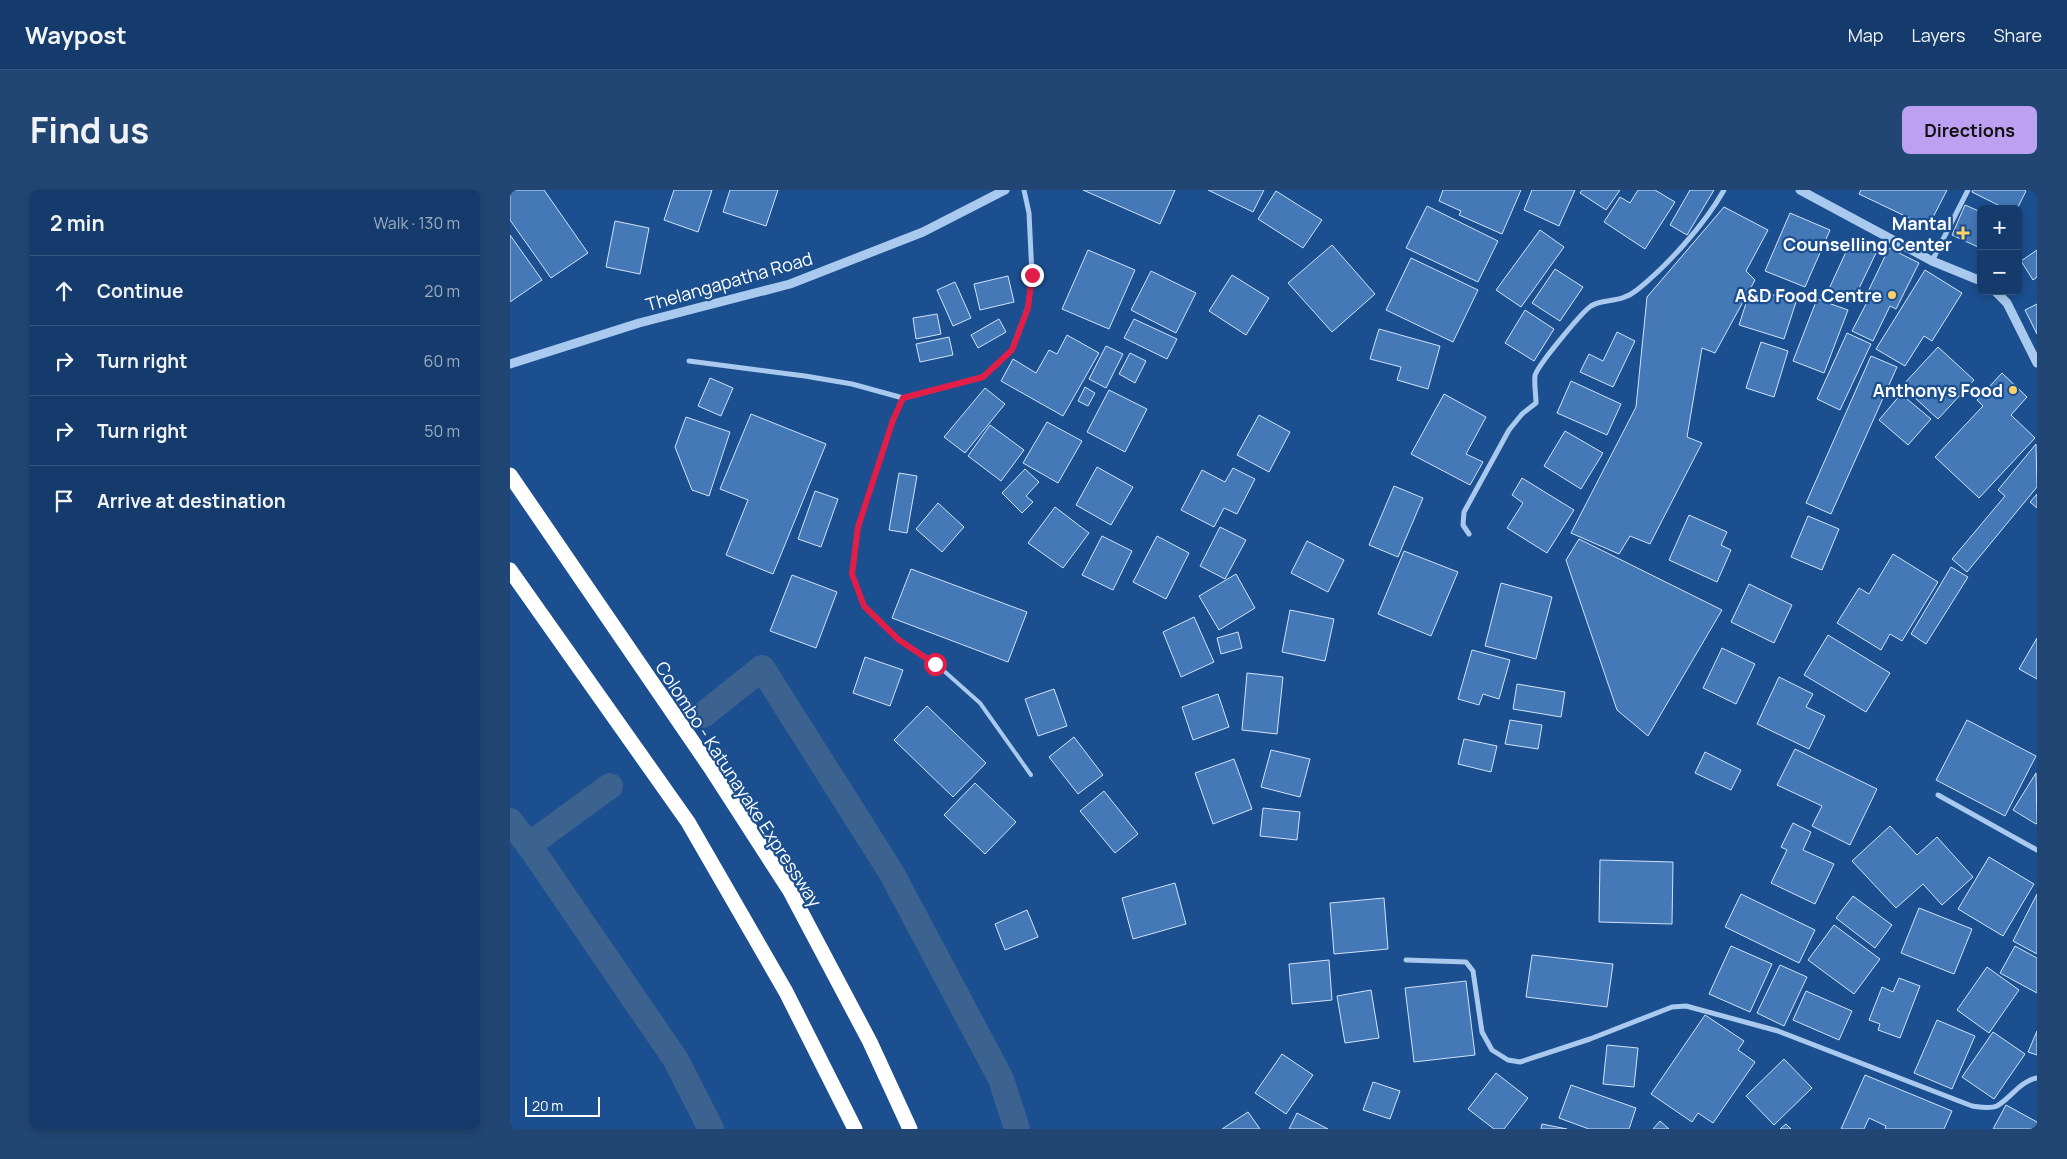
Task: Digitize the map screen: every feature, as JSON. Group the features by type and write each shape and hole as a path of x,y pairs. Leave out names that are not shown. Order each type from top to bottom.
{"highway":[{"name":"Colombo - Katunayake Expressway","path":"510,475 710,767 790,891 870,1042 910,1129"},
{"path":"510,570 688,822 786,992 855,1129"}],"street":[{"name":"Thelangapatha Road","path":"510,364 639,323 790,284 923,232 1005,190"},
{"path":"689,361 852,384 903,398 983,377 1012,350 1028,308 1032,275 1029,213 1024,190"},
{"path":"1470,534 1463,525 1464,512 1509,430 1522,414 1536,403 1534,377 1539,366 1582,313 1593,305 1621,300 1636,292 1651,278 1678,250 1717,203 1724,190"},
{"path":"1800,190 1932,262 1977,279"},
{"path":"1932,262 1968,190"},
{"path":"1999,295 2007,303 2037,362"},
{"path":"1938,795 2037,850"},
{"path":"1406,960 1466,962 1473,971 1482,1032 1492,1050 1508,1060 1520,1062 1590,1039 1672,1007 1686,1006 1778,1031 1972,1106 1996,1106 2030,1079 2037,1078"}],"lane":[{"path":"903,398 893,420 858,527 852,574 864,606 899,640 935,664 980,703 1031,775"}],"building":[{"path":"510,190 544,190 588,253 551,278 510,220"},
{"path":"674,190 712,190 698,232 664,220"},
{"path":"730,190 778,190 766,226 723,212"},
{"path":"1083,190 1175,190 1160,224"},
{"path":"1208,190 1264,190 1253,212"},
{"path":"1443,190 1521,190 1502,234 1459,215 1461,211 1439,201"},
{"path":"1532,190 1575,190 1559,226 1524,210"},
{"path":"1582,190 1620,190 1606,210 1580,193"},
{"path":"1638,190 1655,190 1675,202 1645,249 1604,222 1620,197 1630,203"},
{"path":"1690,190 1714,190 1687,235 1670,225"},
{"path":"1861,190 1947,190 1928,227 1859,194"},
{"path":"1973,190 2026,191 2019,205 1998,205 1972,192"},
{"path":"1276,191 1322,220 1303,248 1258,219"},
{"path":"1965,205 1977,210 1977,247 1952,235"},
{"path":"1427,206 1498,241 1478,282 1406,248"},
{"path":"1724,207 1768,230 1746,271 1755,280 1715,353 1702,348 1687,437 1702,443 1650,544 1630,536 1619,554 1571,533 1636,407 1647,297"},
{"path":"1790,213 1830,230 1805,287 1765,271"},
{"path":"615,221 649,228 640,274 606,267"},
{"path":"1540,230 1564,247 1521,307 1496,290"},
{"path":"510,235 542,280 510,302"},
{"path":"1851,241 1876,253 1852,303 1828,291"},
{"path":"1332,245 1375,294 1332,332 1288,283"},
{"path":"1889,248 1919,263 1896,309 1890,306 1873,341 1852,331 1866,304 1863,302"},
{"path":"1088,250 1135,270 1109,329 1062,309"},
{"path":"2037,250 2037,277 2033,280 2022,263 2022,260"},
{"path":"1411,258 1478,290 1453,342 1386,310"},
{"path":"1555,269 1583,287 1560,321 1532,303"},
{"path":"1925,270 1962,293 1932,341 1924,336 1905,366 1876,349"},
{"path":"1151,271 1196,293 1176,333 1131,310"},
{"path":"1232,275 1269,298 1246,335 1209,311"},
{"path":"1008,276 1014,302 980,310 974,284"},
{"path":"955,282 971,318 953,326 937,290"},
{"path":"1751,288 1796,302 1784,339 1739,325"},
{"path":"1817,299 1848,310 1824,373 1793,361"},
{"path":"2037,304 2037,334 2025,310"},
{"path":"1525,310 1554,329 1534,361 1505,343"},
{"path":"937,314 941,334 916,339 913,318"},
{"path":"999,319 1006,332 978,348 971,335"},
{"path":"1134,319 1177,339 1167,359 1124,338"},
{"path":"1379,329 1440,346 1428,389 1397,380 1401,367 1370,359"},
{"path":"1617,332 1635,341 1613,387 1580,372 1589,354 1603,361"},
{"path":"1847,333 1871,344 1840,410 1817,399"},
{"path":"1067,335 1099,353 1063,416 1001,381 1013,359 1036,373 1049,350 1057,354"},
{"path":"949,337 953,355 920,362 916,344"},
{"path":"1761,342 1788,351 1774,397 1746,388"},
{"path":"1106,346 1123,354 1106,388 1089,379"},
{"path":"1938,347 1974,380 1938,419 1902,386"},
{"path":"1130,353 1146,361 1135,383 1119,374"},
{"path":"1871,356 1897,367 1831,514 1806,503"},
{"path":"2002,373 2027,397 2011,415 2035,438 1979,498 1935,457 1983,406 1977,400"},
{"path":"710,378 733,388 721,416 698,406"},
{"path":"1571,381 1621,404 1607,435 1557,413"},
{"path":"1085,387 1095,393 1088,406 1078,401"},
{"path":"985,388 1005,404 965,453 944,437"},
{"path":"1109,390 1147,409 1125,452 1087,432"},
{"path":"1444,394 1486,417 1466,454 1483,462 1470,485 1411,454"},
{"path":"1901,394 1931,419 1908,445 1879,420"},
{"path":"751,414 826,444 773,574 726,555 748,500 720,489"},
{"path":"1259,415 1290,432 1269,472 1237,455"},
{"path":"686,417 730,432 709,496 692,490 675,447"},
{"path":"1047,422 1082,441 1058,483 1023,463"},
{"path":"990,425 1024,450 1001,481 968,456"},
{"path":"1565,431 1603,453 1581,489 1544,466"},
{"path":"2036,444 2037,487 1967,572 1952,559 2005,496 1998,490"},
{"path":"1097,467 1133,487 1111,525 1076,505"},
{"path":"1233,468 1255,479 1237,514 1224,508 1214,527 1181,510 1202,470 1225,482"},
{"path":"1025,469 1039,482 1026,496 1033,502 1022,513 1002,493"},
{"path":"899,473 917,476 907,533 889,530"},
{"path":"1522,478 1574,510 1547,553 1507,528 1523,503 1512,495"},
{"path":"1394,486 1423,498 1398,557 1369,545"},
{"path":"815,491 838,499 821,547 798,539"},
{"path":"2037,494 2037,508 2030,502"},
{"path":"938,503 964,527 942,552 916,529"},
{"path":"1055,507 1089,533 1063,568 1028,543"},
{"path":"1689,515 1727,532 1721,545 1731,550 1717,582 1669,560"},
{"path":"1808,516 1839,529 1822,570 1791,557"},
{"path":"1220,527 1246,540 1225,579 1200,566"},
{"path":"1102,536 1132,551 1113,590 1082,575"},
{"path":"1157,536 1189,553 1166,599 1133,582"},
{"path":"1579,539 1722,610 1648,736 1617,710 1566,560"},
{"path":"1307,541 1344,560 1328,592 1291,573"},
{"path":"1404,551 1458,572 1431,636 1378,614"},
{"path":"1893,554 1938,582 1902,641 1890,634 1881,650 1837,623 1859,588 1869,594"},
{"path":"1951,567 1968,577 1926,644 1911,634"},
{"path":"911,569 1027,612 1008,662 892,618"},
{"path":"1236,574 1255,608 1219,630 1199,596"},
{"path":"792,575 837,592 816,648 770,631"},
{"path":"1501,583 1552,597 1536,659 1485,646"},
{"path":"1749,584 1792,605 1774,643 1731,622"},
{"path":"1290,610 1334,619 1325,661 1282,652"},
{"path":"1194,617 1214,662 1181,677 1163,632"},
{"path":"1238,632 1242,648 1221,654 1217,638"},
{"path":"1828,635 1890,673 1866,712 1804,675"},
{"path":"2037,638 2037,679 2019,669"},
{"path":"1722,648 1755,664 1736,704 1703,688"},
{"path":"1472,650 1510,660 1499,699 1483,694 1479,705 1458,699"},
{"path":"865,657 903,670 890,706 853,693"},
{"path":"1247,673 1283,677 1277,734 1242,730"},
{"path":"1779,677 1813,694 1806,707 1825,716 1809,749 1757,724"},
{"path":"1517,684 1565,692 1561,717 1513,709"},
{"path":"1054,689 1067,726 1038,736 1025,699"},
{"path":"1218,694 1229,727 1193,740 1182,707"},
{"path":"927,706 986,763 953,797 894,740"},
{"path":"1510,720 1542,725 1538,749 1505,744"},
{"path":"1967,720 2036,756 2005,816 1936,780"},
{"path":"1074,737 1103,775 1078,794 1049,757"},
{"path":"1464,739 1497,746 1491,772 1458,764"},
{"path":"1795,749 1877,789 1850,845 1812,826 1822,806 1777,785"},
{"path":"1271,750 1310,759 1300,797 1261,787"},
{"path":"1705,752 1741,770 1731,790 1695,773"},
{"path":"1234,759 1252,809 1213,824 1195,773"},
{"path":"2036,773 2037,823 2036,824 2013,810"},
{"path":"975,783 1016,822 985,854 944,815"},
{"path":"1104,791 1138,834 1115,853 1080,811"},
{"path":"1263,808 1300,812 1297,840 1260,836"},
{"path":"1793,823 1811,832 1803,850 1834,864 1815,904 1771,883 1787,850 1781,847"},
{"path":"1890,826 1917,855 1937,837 1973,877 1942,905 1923,884 1896,908 1852,861"},
{"path":"1989,857 2034,884 2003,936 1958,909"},
{"path":"1600,860 1673,862 1672,924 1599,922"},
{"path":"1175,883 1186,924 1133,939 1122,898"},
{"path":"1741,894 1815,930 1799,963 1725,927"},
{"path":"2037,894 2037,954 2013,941"},
{"path":"1853,896 1892,925 1875,948 1836,918"},
{"path":"1384,898 1388,949 1334,954 1330,903"},
{"path":"1919,908 1972,929 1954,974 1901,953"},
{"path":"1027,910 1038,937 1005,950 995,924"},
{"path":"1834,925 1880,959 1854,994 1808,960"},
{"path":"1731,946 1772,964 1750,1012 1709,994"},
{"path":"2015,946 2037,958 2037,993 2000,973"},
{"path":"1532,955 1613,964 1607,1007 1526,997"},
{"path":"1329,960 1332,1000 1292,1004 1289,964"},
{"path":"1780,965 1807,977 1784,1026 1757,1013"},
{"path":"1987,967 2019,990 1989,1033 1957,1010"},
{"path":"1899,978 1920,986 1900,1038 1878,1030 1880,1024 1869,1020 1882,987 1893,992"},
{"path":"1466,981 1475,1055 1414,1062 1405,988"},
{"path":"1371,990 1379,1038 1345,1043 1337,996"},
{"path":"1806,991 1852,1011 1839,1040 1793,1020"},
{"path":"1705,1015 1744,1041 1738,1050 1755,1062 1713,1123 1698,1113 1692,1122 1651,1094"},
{"path":"1937,1020 1975,1036 1952,1089 1914,1073"},
{"path":"2037,1031 2037,1055 2028,1052"},
{"path":"1993,1032 2025,1054 1994,1099 1962,1077"},
{"path":"1607,1045 1638,1048 1634,1087 1603,1084"},
{"path":"1282,1054 1313,1075 1286,1114 1255,1093"},
{"path":"1784,1059 1812,1088 1774,1125 1746,1096"},
{"path":"1496,1073 1528,1098 1504,1129 1494,1129 1468,1109"},
{"path":"1865,1075 1952,1111 1944,1129 1885,1129 1886,1126 1869,1118 1864,1129 1841,1129"},
{"path":"1373,1082 1400,1091 1390,1119 1363,1110"},
{"path":"1571,1085 1636,1108 1629,1129 1589,1129 1559,1118"},
{"path":"2006,1105 2037,1122 2037,1129 1993,1129"},
{"path":"1248,1112 1260,1129 1222,1129"},
{"path":"1297,1113 1328,1129 1289,1129"},
{"path":"1660,1121 1669,1129 1653,1129"},
{"path":"1542,1124 1567,1129 1541,1129"},
{"path":"1786,1124 1791,1129 1780,1129"}],"waterway":[{"path":"703,715 762,668 891,872 1001,1079 1017,1129"},
{"path":"529,845 610,786"},
{"path":"510,821 529,845 676,1060 711,1129"}],"place":[{"name":"Mantal Counselling Center","path":"1963,233"},
{"name":"A&D Food Centre","path":"1892,295"},
{"name":"Anthonys Food","path":"2013,390"}],"route":[{"path":"935,664 899,640 864,606 852,574 858,527 893,420 903,398 983,377 1012,350 1028,308 1032,275"}]}
